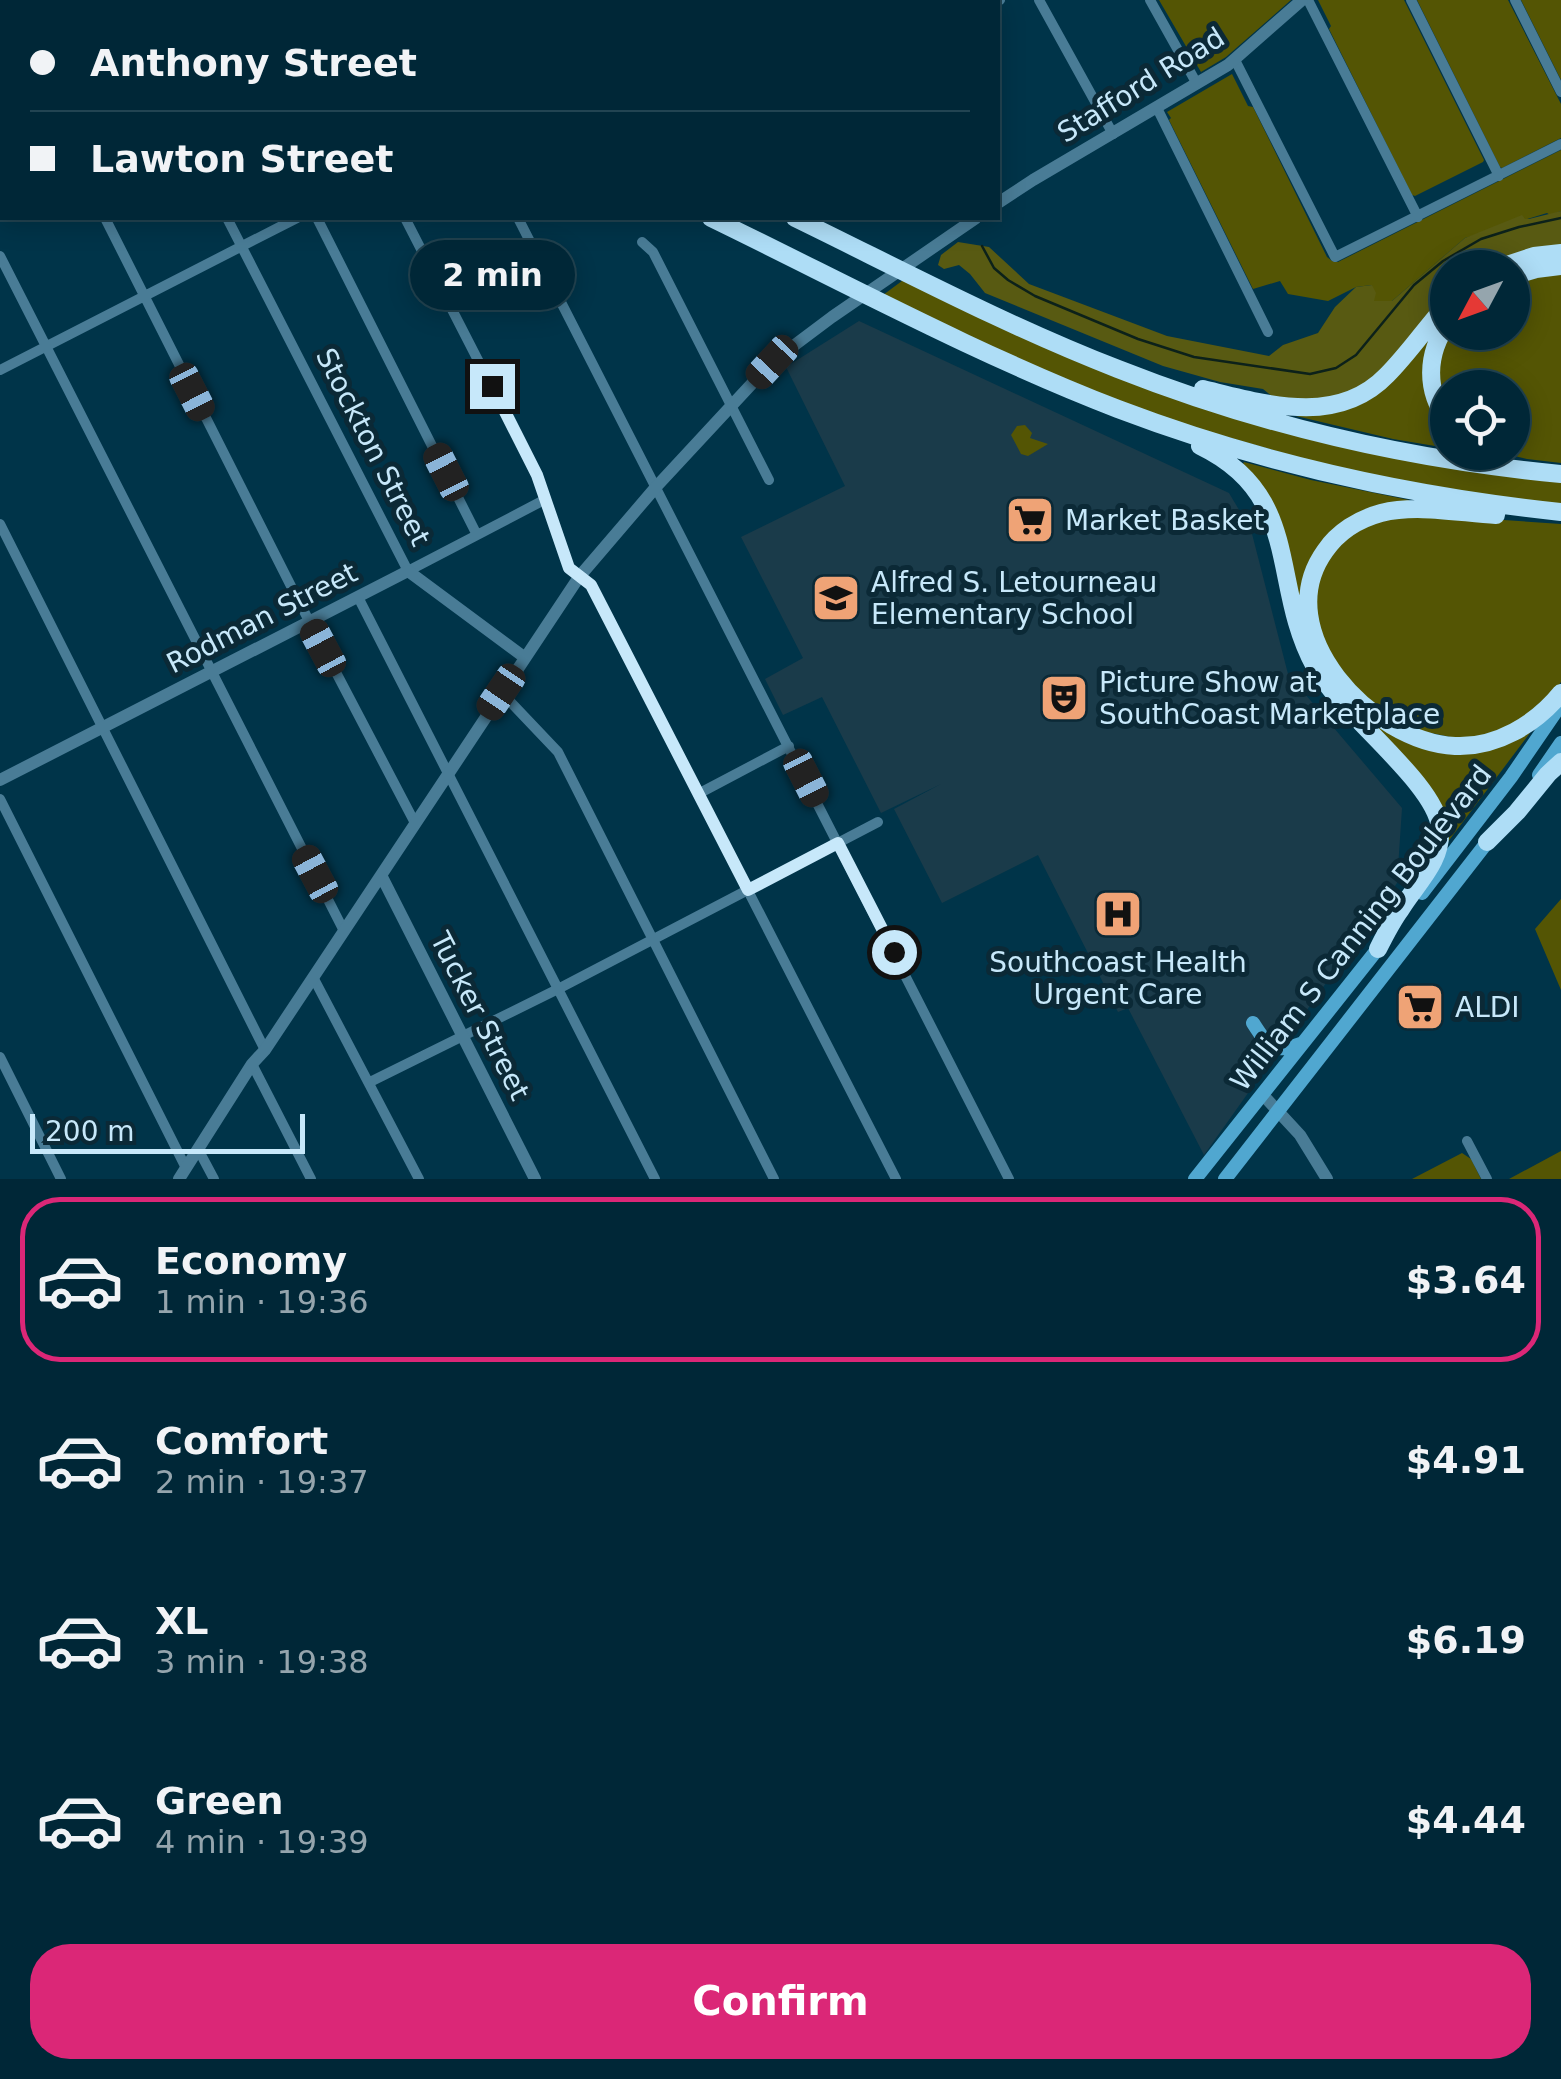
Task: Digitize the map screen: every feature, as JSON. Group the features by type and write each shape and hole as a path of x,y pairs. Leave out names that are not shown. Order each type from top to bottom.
{"highway":[{"path":"716,220 995,356 1211,452 1250,481 1276,526 1298,627 1314,665 1336,697 1420,787 1435,810 1440,833 1434,861 1378,948"},
{"path":"799,220 995,315 1133,375 1277,422 1424,455 1561,472"},
{"path":"1530,257 1561,252"},
{"path":"1530,271 1561,266"},
{"path":"995,315 1181,383 1309,409 1340,404 1369,391 1430,324"},
{"path":"1118,408 1228,446 1341,476 1561,515"},
{"path":"1530,466 1561,472"},
{"path":"1561,515 1419,510 1376,515 1344,532 1324,553 1313,575 1308,606 1320,648 1346,688 1377,717 1422,740 1461,746 1496,740 1530,723 1561,693"},
{"path":"1487,842 1561,762"}],"main road":[{"name":"William S Canning Boulevard","path":"1195,1179 1511,777 1561,704"},
{"name":"William S Canning Boulevard","path":"1225,1179 1561,743"},
{"path":"1254,1023 1274,1048 1283,1050 1303,1043"}],"street":[{"path":"1039,0 1113,134"},
{"path":"1150,0 1197,84"},
{"path":"1305,0 1418,218"},
{"name":"Stafford Road","path":"1000,202 1235,60 1305,0"},
{"path":"1411,0 1499,176"},
{"path":"1515,0 1561,92"},
{"path":"1235,60 1335,256 1561,144"},
{"path":"1157,108 1268,332"},
{"path":"106,220 415,823"},
{"name":"Stockton Street","path":"228,220 408,571 524,658"},
{"path":"0,370 293,220"},
{"path":"318,220 477,535"},
{"path":"406,220 537,475 569,568 591,585 896,1179"},
{"path":"519,220 1009,1179"},
{"path":"0,799 182,1173 579,577 772,362 973,220"},
{"path":"642,242 654,252 769,480"},
{"path":"0,256 344,930"},
{"name":"Rodman Street","path":"0,780 546,499"},
{"path":"0,524 265,1050"},
{"path":"358,597 655,1179"},
{"path":"501,692 558,752 774,1179"},
{"path":"698,794 790,746"},
{"path":"370,1082 878,822"},
{"name":"Tucker Street","path":"381,876 536,1179"},
{"path":"314,977 419,1179"},
{"path":"0,1057 61,1179"},
{"path":"252,1064 311,1179"},
{"path":"1262,1094 1312,1151 1327,1179"},
{"path":"1467,1141 1488,1179"},
{"path":"198,1150 214,1179"}],"shaded area":[{"path":"1159,0 1291,0 1226,57 1201,72"},
{"path":"1318,0 1404,0 1483,162 1412,195"},
{"path":"1417,0 1508,0 1561,104 1561,138 1500,167"},
{"path":"1521,0 1561,0 1561,80"},
{"path":"1232,74 1332,261 1338,262 1561,150 1561,211 1465,238 1451,250 1430,250 1430,268 1392,301 1373,301 1372,285 1356,287 1328,301 1288,294 1280,281 1253,289 1167,112"},
{"path":"1561,211 1561,247 1530,252 1451,250 1465,238 1522,215 1529,219"},
{"path":"958,242 989,247 1029,284 1167,336 1269,356 1283,345 1318,333 1335,307 1356,287 1372,285 1374,301 1392,301 1430,268 1430,315 1379,376 1329,401 1274,398 1263,389 1163,366 985,293 959,265 944,269 938,265 941,255"},
{"path":"1561,271 1561,463 1530,459 1530,370 1439,370 1440,350 1530,350 1530,277"},
{"path":"906,278 1148,387 1430,450 1430,470 1521,470 1561,479 1561,505 1343,470 1157,417 1027,364 883,295"},
{"path":"859,321 1229,493 1251,530 1288,674 1402,808 1397,883 1204,1155 1128,1008 1118,1012 1038,855 942,903 894,809 941,784 881,813 822,697 783,715 765,679 803,658 741,537 845,486 786,367"},
{"path":"1430,327 1430,350 1434,350 1437,370 1430,370 1430,445 1296,416 1296,412"},
{"path":"1025,425 1032,433 1030,438 1048,444 1028,456 1021,454 1011,435 1017,426"},
{"path":"1244,462 1409,500 1408,504 1343,525 1304,613 1242,466"},
{"path":"1415,514 1561,524 1561,682 1513,726 1465,740 1407,728 1351,687 1319,633 1314,591 1329,553 1369,521"},
{"path":"1361,710 1426,746 1528,730 1530,733 1447,843 1444,826"},
{"path":"1561,899 1561,990 1535,929"},
{"path":"1561,1151 1561,1179 1509,1179"},
{"path":"1462,1153 1471,1159 1481,1179 1412,1179"}],"waterway":[{"path":"982,246 994,268 1008,280 1035,296 1138,339 1194,357 1310,374 1336,368 1356,355 1414,285 1443,261 1481,239 1561,218"}],"place":[{"name":"Market Basket","path":"1030,520"},
{"name":"Alfred S. Letourneau Elementary School","path":"836,598"},
{"name":"Picture Show at SouthCoast Marketplace","path":"1064,698"},
{"name":"Southcoast Health Urgent Care","path":"1118,914"},
{"name":"ALDI","path":"1420,1007"}],"route":[{"path":"492,386 537,475 569,568 591,585 748,890 838,843 894,952"}]}
